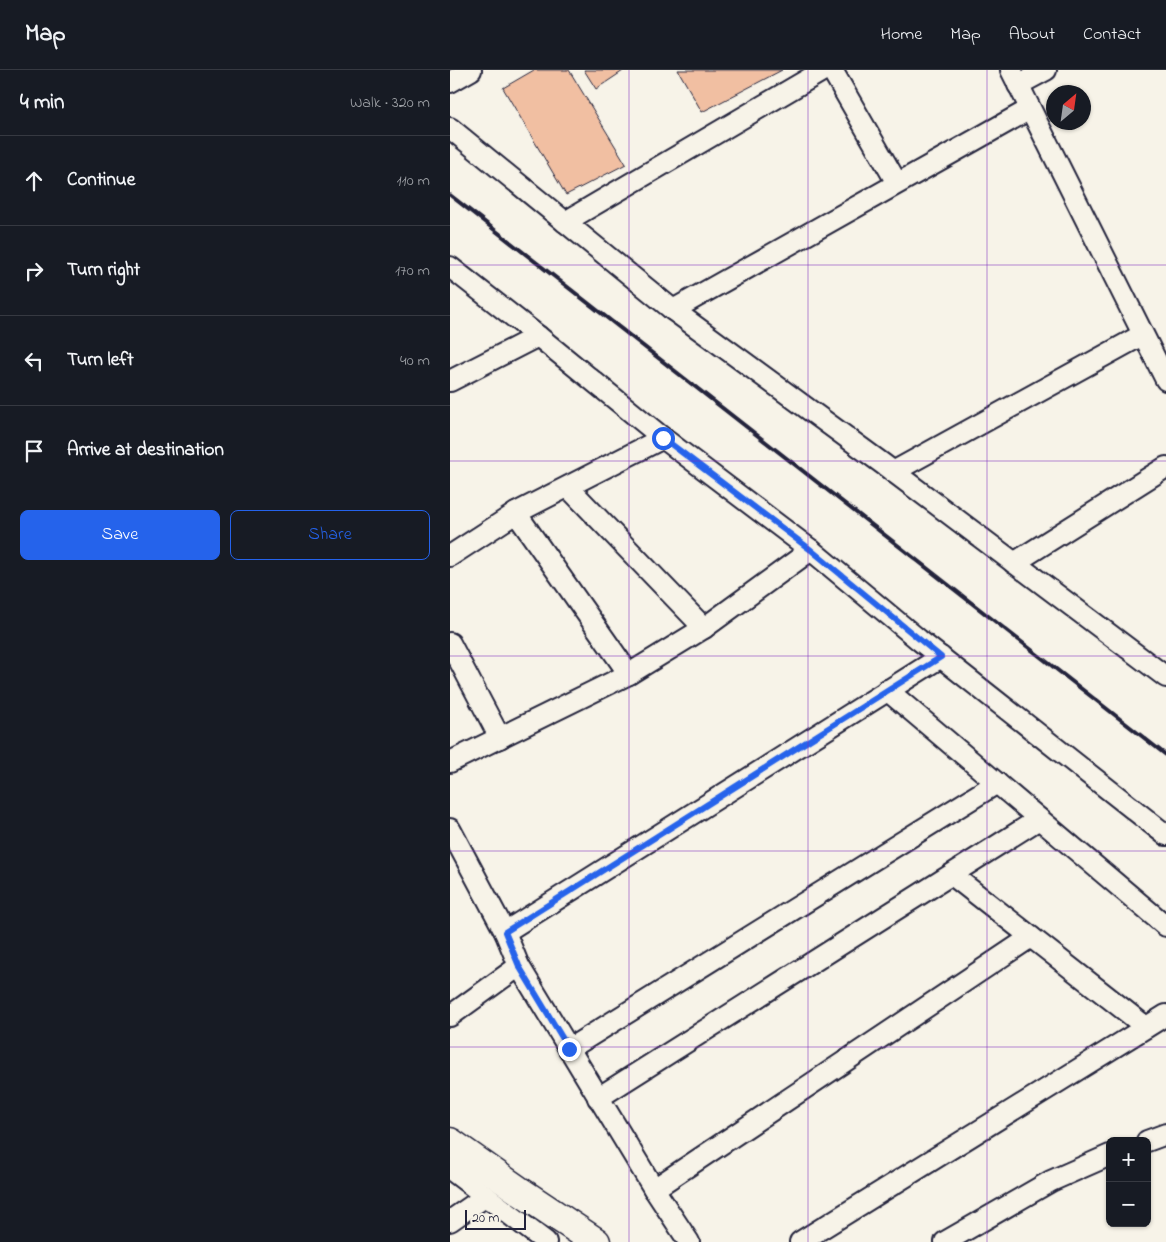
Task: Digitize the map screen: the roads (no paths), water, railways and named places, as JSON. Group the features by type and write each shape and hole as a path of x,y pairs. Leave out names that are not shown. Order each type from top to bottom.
{"street":[{"path":"450,82 470,70"},
{"path":"565,222 824,70"},
{"path":"832,70 897,183"},
{"path":"1046,70 1014,77 1166,380"},
{"path":"673,310 1030,110"},
{"path":"450,128 673,310 893,472 1166,678"},
{"path":"450,267 663,438 811,550 941,657 1166,834"},
{"path":"893,472 1142,335"},
{"path":"452,376 538,336"},
{"path":"450,556 516,513 663,438"},
{"path":"1014,563 1166,468"},
{"path":"568,487 704,628"},
{"path":"516,513 630,674"},
{"path":"450,762 630,674 704,628 811,550"},
{"path":"450,643 500,738"},
{"path":"505,932 941,657"},
{"path":"887,690 1166,926"},
{"path":"569,1049 997,783"},
{"path":"598,1098 1039,819"},
{"path":"450,829 505,932 519,966 654,1189 689,1242"},
{"path":"952,875 1146,1027"},
{"path":"654,1189 1031,937"},
{"path":"450,1016 519,966"},
{"path":"800,1242 1166,1015"},
{"path":"1151,1140 1166,1134"},
{"path":"450,1142 596,1242"},
{"path":"945,1242 1051,1181 1106,1157"},
{"path":"450,1169 546,1242"},
{"path":"450,1221 486,1196"}],"railway":[{"path":"450,195 1166,755"}]}
